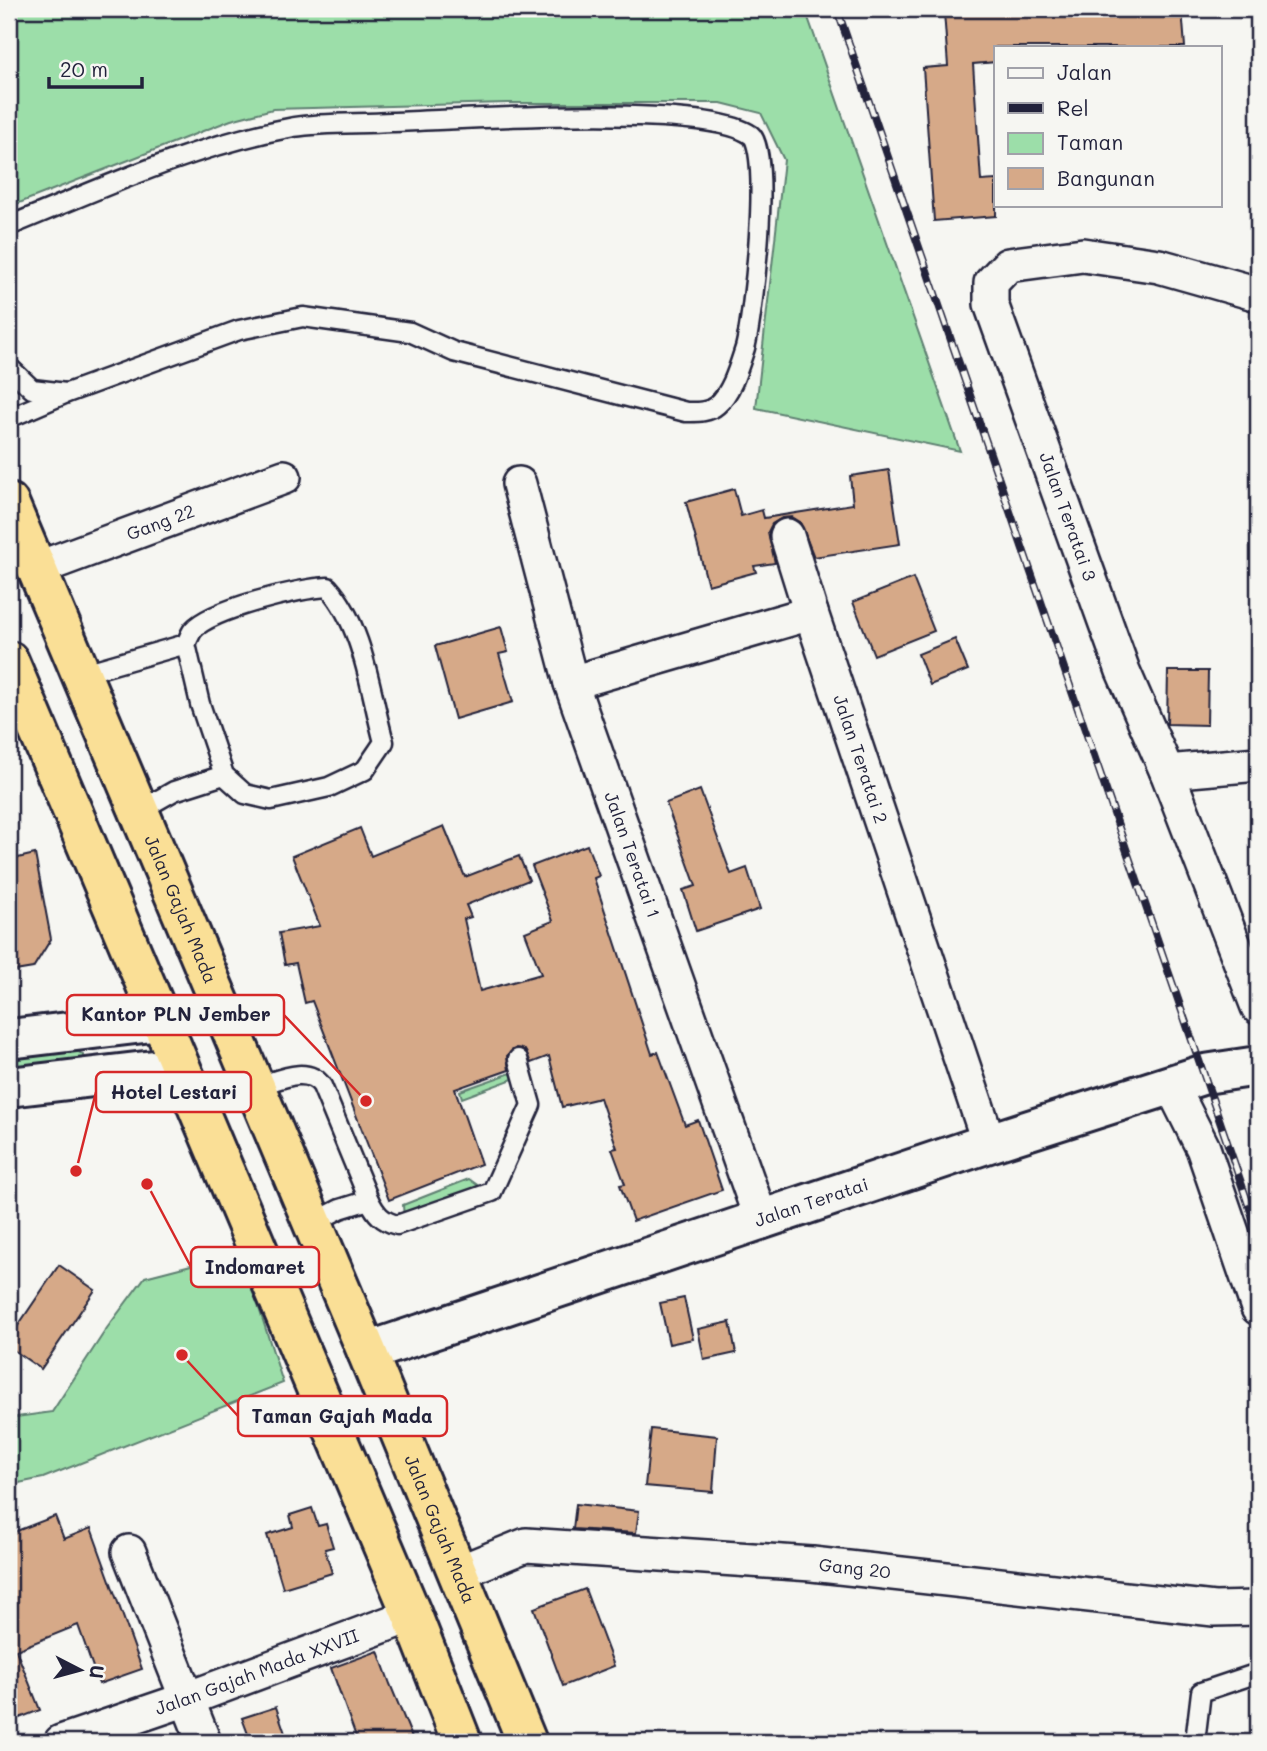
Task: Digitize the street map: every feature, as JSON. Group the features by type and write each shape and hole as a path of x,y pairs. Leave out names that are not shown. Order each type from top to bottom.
{"highway":[{"name":"Jalan Gajah Mada","path":"9,503 367,1352 527,1742"},
{"path":"9,661 412,1615 462,1742"}],"main road":[{"path":"9,1039 162,1021"},
{"name":"Jalan Teratai","path":"367,1352 762,1222 989,1143 1205,1074 1258,1066"},
{"path":"9,1087 179,1067"}],"street":[{"name":"Jalan Teratai 3","path":"1258,294 1159,266 1083,255 1008,265 991,283 991,304 1099,606 1258,1007"},
{"name":"Gang 22","path":"36,569 284,477"},
{"name":"Jalan Teratai 1","path":"519,484 571,683 762,1222"},
{"name":"Jalan Teratai 2","path":"787,536 989,1143"},
{"path":"571,683 811,613"},
{"path":"1167,772 1258,764"},
{"path":"1172,1086 1203,1148 1258,1308"},
{"name":"Gang 20","path":"457,1573 526,1545 813,1564 1214,1609 1258,1608"},
{"path":"129,1552 204,1742"},
{"name":"Jalan Gajah Mada XXVII","path":"61,1742 187,1699 412,1615"}],"lane":[{"path":"9,226 187,154 296,127 507,117 667,117 721,123 747,133 759,147 761,226 746,345 733,383 716,406 702,412 686,412 454,352 410,332 303,317 239,330 67,393 9,418"},
{"path":"9,367 32,389 67,393"},
{"path":"328,587 342,603 351,623 384,742 379,754 365,770 328,788 271,800 244,794 224,775 201,704 186,644 194,628 243,604 304,588 328,587"},
{"path":"81,674 186,644"},
{"path":"139,811 174,791 224,775"},
{"path":"256,1087 301,1073 316,1078 375,1213 385,1222 397,1225 492,1192 531,1105 519,1059"},
{"path":"313,1223 340,1209 369,1200"},
{"path":"1195,1742 1201,1692 1258,1673"}],"green space":[{"path":"9,9 805,9 960,451 756,408 784,160 761,113 721,103 507,103 273,109 231,120 9,207"},
{"path":"76,1050 83,1055 83,1060 9,1072 9,1057"},
{"path":"511,1073 513,1079 462,1098 460,1091"},
{"path":"469,1179 483,1189 404,1219 403,1205"},
{"path":"241,1252 283,1383 43,1478 9,1485 9,1418 52,1412 107,1328 145,1277"}],"building":[{"path":"982,9 1182,9 1185,46 994,46 994,62 973,64 981,181 994,180 996,216 934,221 923,68 948,66 944,12"},
{"path":"889,470 900,544 814,557 800,522 792,517 782,518 772,524 768,532 775,563 754,566 756,572 708,585 686,502 734,489 741,516 762,510 764,518 853,504 850,476"},
{"path":"913,578 934,631 874,655 853,602"},
{"path":"501,627 508,652 499,654 513,702 455,719 435,646"},
{"path":"955,639 968,670 930,685 918,654"},
{"path":"1168,671 1208,671 1207,725 1167,724"},
{"path":"700,790 731,874 747,868 760,909 696,931 683,890 696,886 666,803"},
{"path":"444,826 465,877 519,856 529,880 466,905 471,917 464,919 480,991 541,974 525,932 553,921 532,866 587,845 599,876 594,878 652,1054 658,1052 685,1125 698,1120 722,1190 633,1221 620,1185 625,1184 612,1149 617,1148 600,1098 562,1107 549,1056 531,1063 525,1050 516,1048 507,1056 509,1070 455,1089 481,1164 389,1200 312,1001 305,1003 296,963 285,965 279,933 320,926 292,856 360,828 371,856"},
{"path":"35,854 51,939 33,968 9,972 9,860"},
{"path":"59,1265 95,1290 41,1369 9,1347 9,1339"},
{"path":"684,1298 693,1339 669,1344 660,1303"},
{"path":"730,1322 736,1353 704,1360 698,1329"},
{"path":"651,1429 717,1436 713,1492 645,1486"},
{"path":"576,1504 639,1511 636,1533 573,1529"},
{"path":"312,1508 318,1526 326,1524 333,1547 325,1549 332,1573 283,1588 267,1535 293,1527 290,1515"},
{"path":"55,1516 64,1539 91,1528 142,1669 99,1684 78,1625 16,1650 40,1710 17,1719 9,1699 9,1534"},
{"path":"585,1589 614,1666 563,1686 534,1608"},
{"path":"378,1651 414,1742 358,1742 331,1668"},
{"path":"276,1707 288,1742 251,1742 242,1718"}],"railway":[{"path":"837,9 1258,1232"}],"place":[{"name":"Kantor PLN Jember","path":"366,1101"},
{"name":"Hotel Lestari","path":"76,1171"},
{"name":"Indomaret","path":"147,1184"},
{"name":"Taman Gajah Mada","path":"182,1355"}]}
